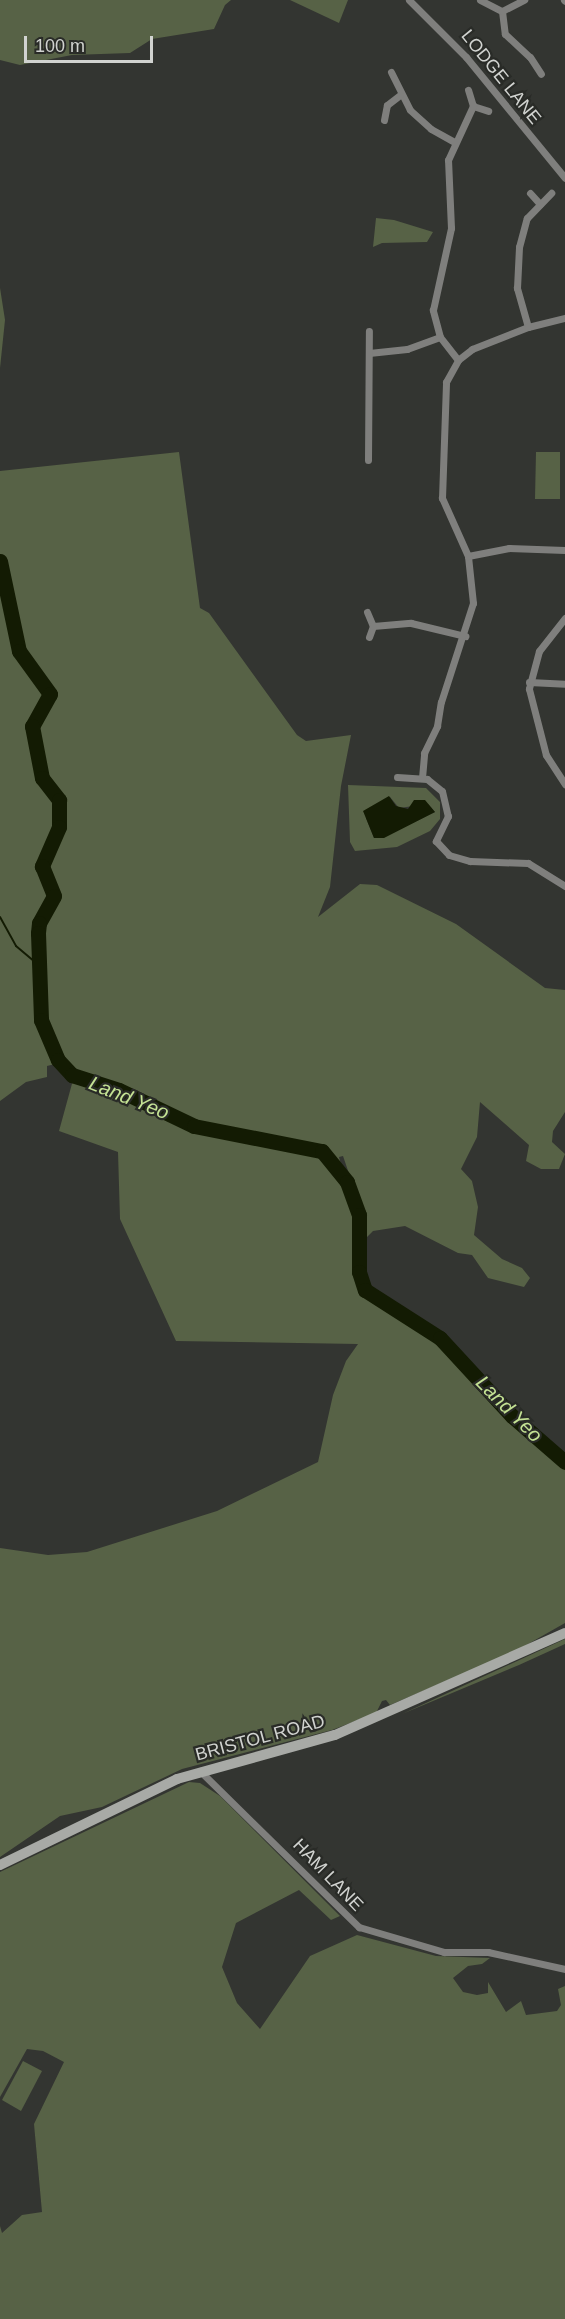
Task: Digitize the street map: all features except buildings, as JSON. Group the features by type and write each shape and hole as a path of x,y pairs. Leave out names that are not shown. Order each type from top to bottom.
{"main road":[{"name":"BRISTOL ROAD","path":"0,1865 119,1804 200,1771 335,1735 565,1633"}],"street":[{"name":"LODGE LANE","path":"409,0 466,57 565,178"},
{"path":"480,0 502,11"},
{"path":"502,11 524,0"},
{"path":"502,11 505,34 530,57 541,74"},
{"path":"391,72 400,95 421,121 454,142"},
{"path":"458,360 440,337 434,306 450,236 447,169 454,142 473,106 468,90"},
{"path":"384,120 387,105 400,95"},
{"path":"473,106 488,111"},
{"path":"530,193 540,204"},
{"path":"528,327 517,288 519,247 524,222 551,193"},
{"path":"422,778 424,753 436,729 442,698 465,636 474,603 468,556 441,495 444,392 458,360 477,346 528,327 565,318"},
{"path":"368,460 369,331"},
{"path":"369,353 407,349 440,337"},
{"path":"468,556 509,548 565,550"},
{"path":"367,612 373,626 369,636"},
{"path":"565,618 539,651 529,682 544,748 565,784"},
{"path":"373,626 425,624 465,636"},
{"path":"529,682 565,684"},
{"path":"397,777 422,778 438,786 447,802 448,819 436,839 446,853 466,860 528,863 565,886"},
{"name":"HAM LANE","path":"200,1771 270,1836 347,1918 366,1932 419,1947 451,1953 488,1952 565,1969"}],"shaded area":[{"path":"0,0 231,0 225,5 214,29 152,39 130,53 72,55 20,65 0,60"},
{"path":"290,0 348,0 339,23"},
{"path":"376,218 394,220 433,232 427,242 382,243 373,247"},
{"path":"0,288 5,320 0,368"},
{"path":"179,452 200,608 209,613 297,735 306,741 351,735 341,786 330,887 318,917 360,884 377,885 456,924 545,988 565,990 565,1112 553,1131 552,1142 565,1154 559,1169 541,1169 526,1161 529,1145 480,1102 477,1137 461,1169 472,1181 478,1207 474,1235 502,1259 522,1268 530,1278 524,1287 488,1278 472,1255 458,1253 405,1226 373,1231 363,1241 363,1215 343,1156 339,1157 360,1239 357,1270 362,1287 390,1311 428,1331 444,1345 507,1414 565,1462 565,1623 514,1652 390,1705 386,1700 382,1701 376,1713 332,1730 182,1769 102,1807 60,1816 0,1857 0,1548 48,1555 87,1552 217,1511 318,1462 333,1395 346,1361 358,1344 176,1341 120,1219 118,1152 59,1131 73,1080 55,1064 47,1066 47,1077 26,1082 0,1101 0,471"},
{"path":"536,452 560,452 560,499 535,499"},
{"path":"348,785 426,788 440,802 440,819 430,831 397,847 355,851 350,842","holes":["390,797 399,808 428,804 435,812 382,838 374,838 366,818"]},
{"path":"389,796 396,806 408,809 414,800 425,800 435,812 384,838 374,838 363,811"},
{"path":"565,1639 565,1644 402,1714"},
{"path":"189,1782 200,1783 220,1796 340,1916 331,1920 299,1890 236,1923 222,1967 237,2003 260,2029 310,1956 357,1935 436,1956 490,1958 482,1964 468,1966 453,1978 463,1992 477,1995 488,1993 488,1982 506,2012 521,2001 526,2015 557,2011 561,2005 558,1989 565,1986 565,2319 0,2319 0,2226 2,2233 22,2215 42,2212 34,2124 64,2062 43,2051 27,2049 0,2097 0,1872"},
{"path":"23,2061 42,2071 21,2111 2,2100"}],"waterway":[{"name":"Land Yeo","path":"0,561 19,651 50,694 32,726 42,778 59,800 59,827 42,866 54,896 39,923 38,933 41,1020 58,1060 72,1075 119,1090 194,1126 322,1151 347,1182 359,1215 359,1272 365,1290 440,1338 512,1416 565,1462"},
{"path":"0,917 16,946 40,966"}]}
